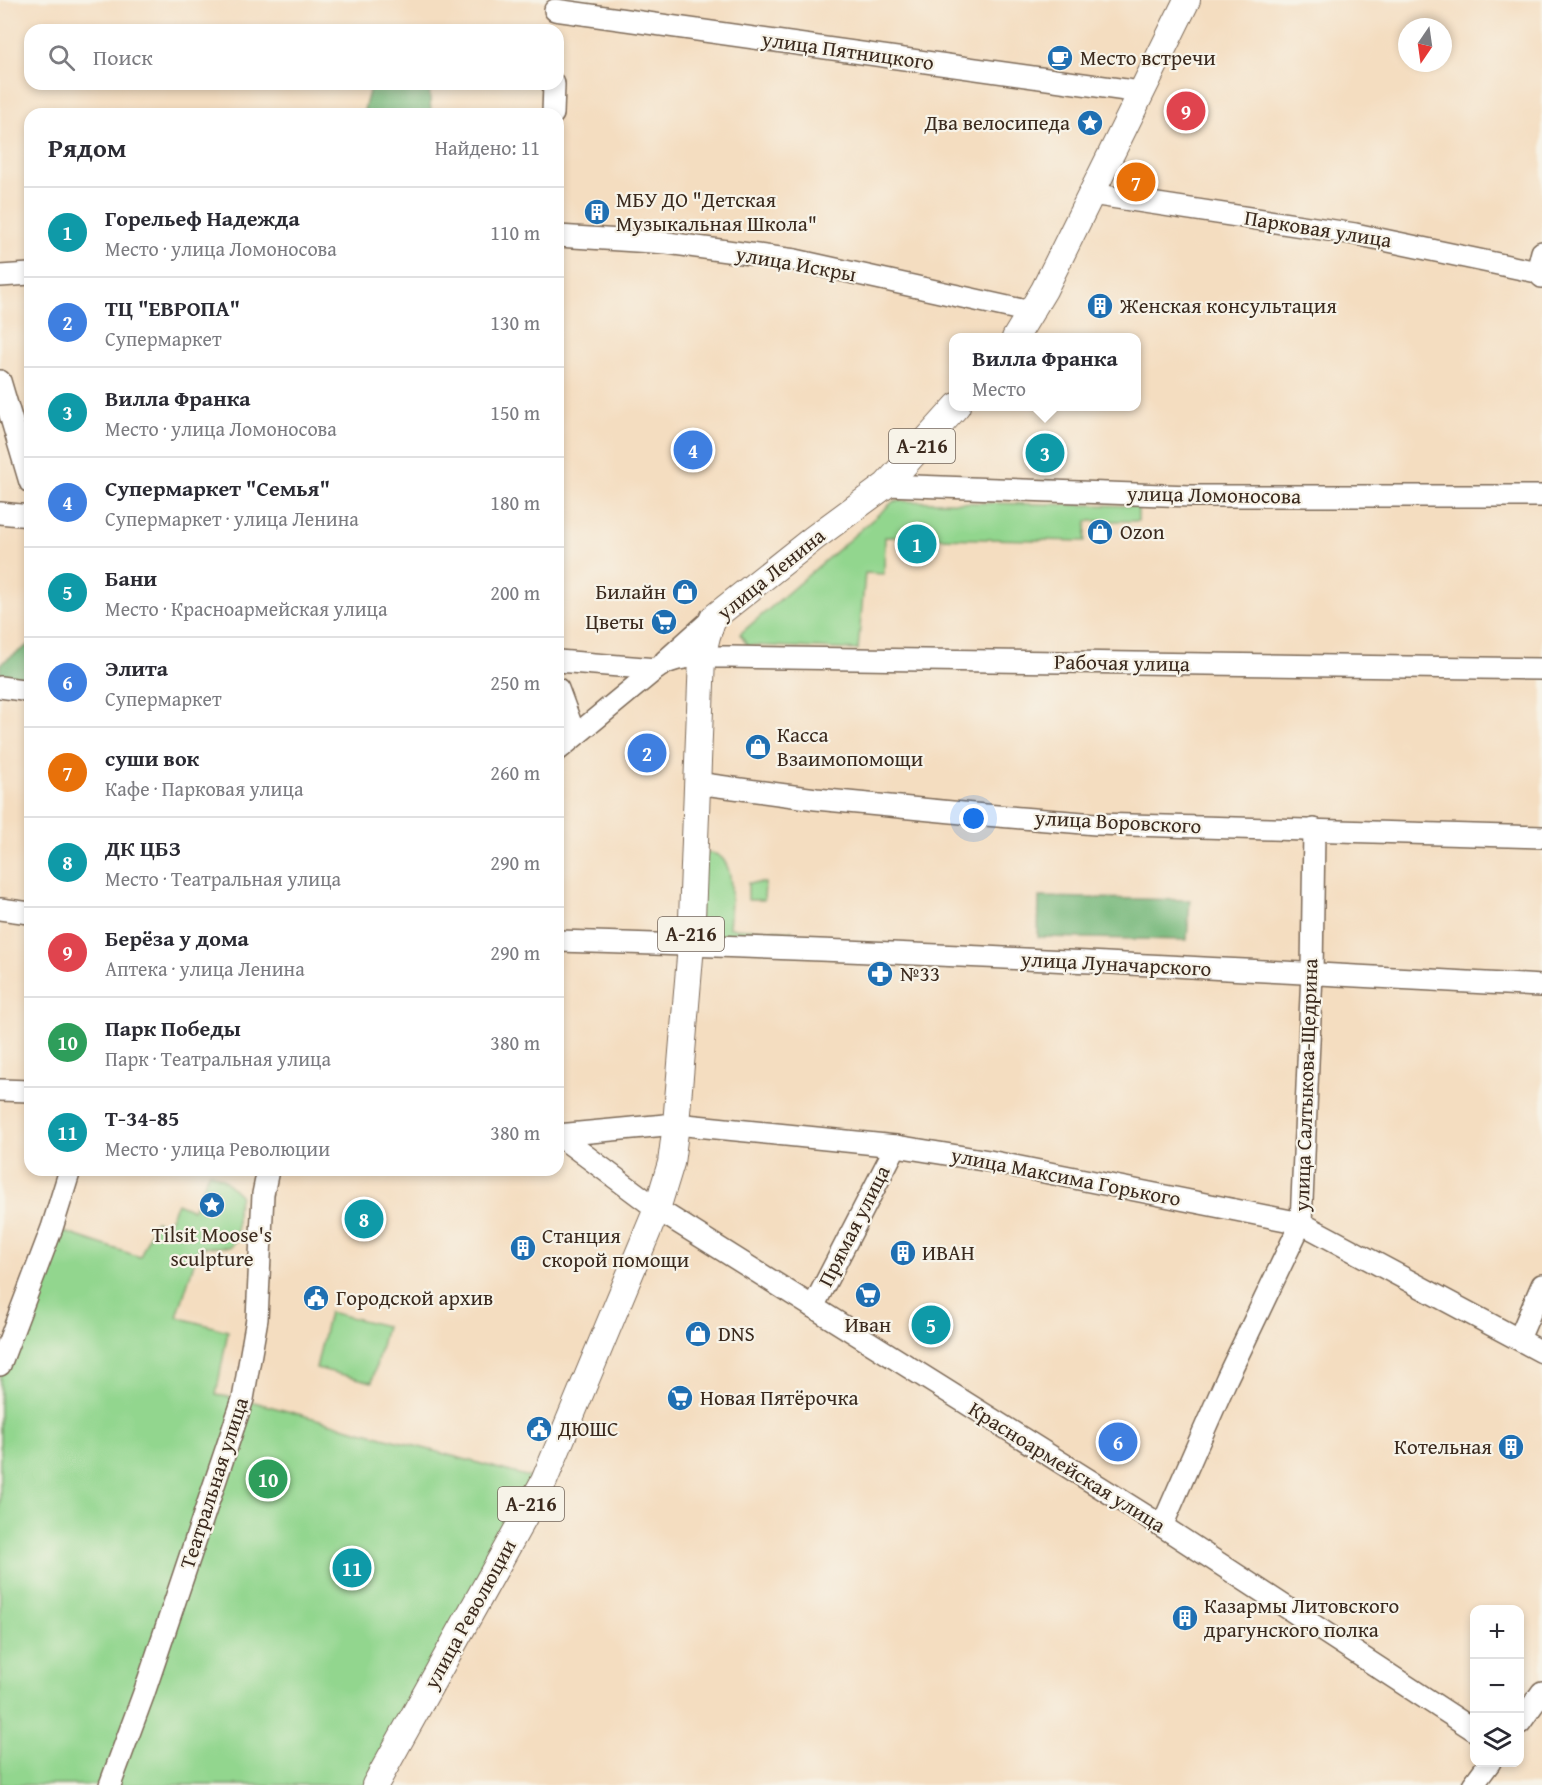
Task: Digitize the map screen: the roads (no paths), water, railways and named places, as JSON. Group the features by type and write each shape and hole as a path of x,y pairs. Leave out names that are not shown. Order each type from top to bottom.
{"main road":[{"path":"1018,333 1091,194 1187,0"},
{"name":"улица Ленина","path":"702,657 706,636 713,618 813,538 886,484 952,411"},
{"name":"А-216","path":"657,1209 671,1163 691,945 702,657"},
{"name":"улица Революции","path":"375,1785 544,1481 657,1209"}],"street":[{"name":"улица Пятницкого","path":"555,13 1140,92"},
{"path":"553,108 554,90"},
{"name":"Парковая улица","path":"1091,194 1355,234 1540,267"},
{"name":"улица Искры","path":"564,236 667,243 795,260 1031,312"},
{"path":"0,276 24,274"},
{"path":"0,381 24,462"},
{"name":"улица Ломоносова","path":"886,484 1191,496 1542,496"},
{"path":"0,513 24,515"},
{"path":"564,745 713,618"},
{"path":"564,661 659,666 682,658 702,657"},
{"name":"Рабочая улица","path":"702,657 1542,669"},
{"path":"0,687 24,690"},
{"path":"564,705 575,735"},
{"name":"улица Воровского","path":"696,783 827,800 1074,822 1542,837"},
{"name":"улица Салтыкова-Щедрина","path":"1162,1526 1227,1378 1301,1223 1314,829"},
{"path":"0,909 24,913"},
{"name":"улица Луначарского","path":"564,941 1311,973 1542,987"},
{"path":"0,1090 24,1091"},
{"name":"улица Максима Горького","path":"564,1134 676,1124 896,1146 989,1161 1301,1223 1542,1352"},
{"name":"Красноармейская улица","path":"564,1139 657,1209 1162,1526 1470,1727"},
{"name":"Прямая улица","path":"813,1307 896,1146"},
{"path":"0,1365 52,1228 68,1176"},
{"name":"Театральная улица","path":"110,1785 144,1693 243,1399 257,1319 262,1194 266,1176"},
{"path":"1519,1339 1542,1285"},
{"path":"1524,1717 1542,1692"},
{"path":"1473,1785 1486,1767"}],"place":[{"name":"Место встречи","path":"1060,58"},
{"name":"Берёза у дома","path":"1186,111"},
{"name":"Два велосипеда","path":"1090,123"},
{"name":"суши вок","path":"1136,182"},
{"name":"МБУ ДО \"Детская Музыкальная Школа\"","path":"597,212"},
{"name":"Женская консультация","path":"1100,306"},
{"name":"Супермаркет \"Семья\"","path":"693,450"},
{"name":"Вилла Франка","path":"1045,453"},
{"name":"Ozon","path":"1100,532"},
{"name":"Горельеф Надежда","path":"917,544"},
{"name":"Билайн","path":"685,592"},
{"name":"Цветы","path":"664,622"},
{"name":"Касса Взаимопомощи","path":"758,747"},
{"name":"ТЦ \"ЕВРОПА\"","path":"647,753"},
{"name":"№33","path":"880,974"},
{"name":"Tilsit Moose's sculpture","path":"212,1205"},
{"name":"ДК ЦБЗ","path":"364,1219"},
{"name":"Станция скорой помощи","path":"523,1248"},
{"name":"ИВАН","path":"903,1253"},
{"name":"Иван","path":"868,1295"},
{"name":"Городской архив","path":"316,1298"},
{"name":"Бани","path":"931,1325"},
{"name":"DNS","path":"698,1334"},
{"name":"Новая Пятёрочка","path":"680,1398"},
{"name":"ДЮШС","path":"539,1429"},
{"name":"Элита","path":"1118,1442"},
{"name":"Котельная","path":"1511,1447"},
{"name":"Парк Победы","path":"268,1479"},
{"name":"Т-34-85","path":"352,1568"},
{"name":"Казармы Литовского драгунского полка","path":"1185,1618"}]}
